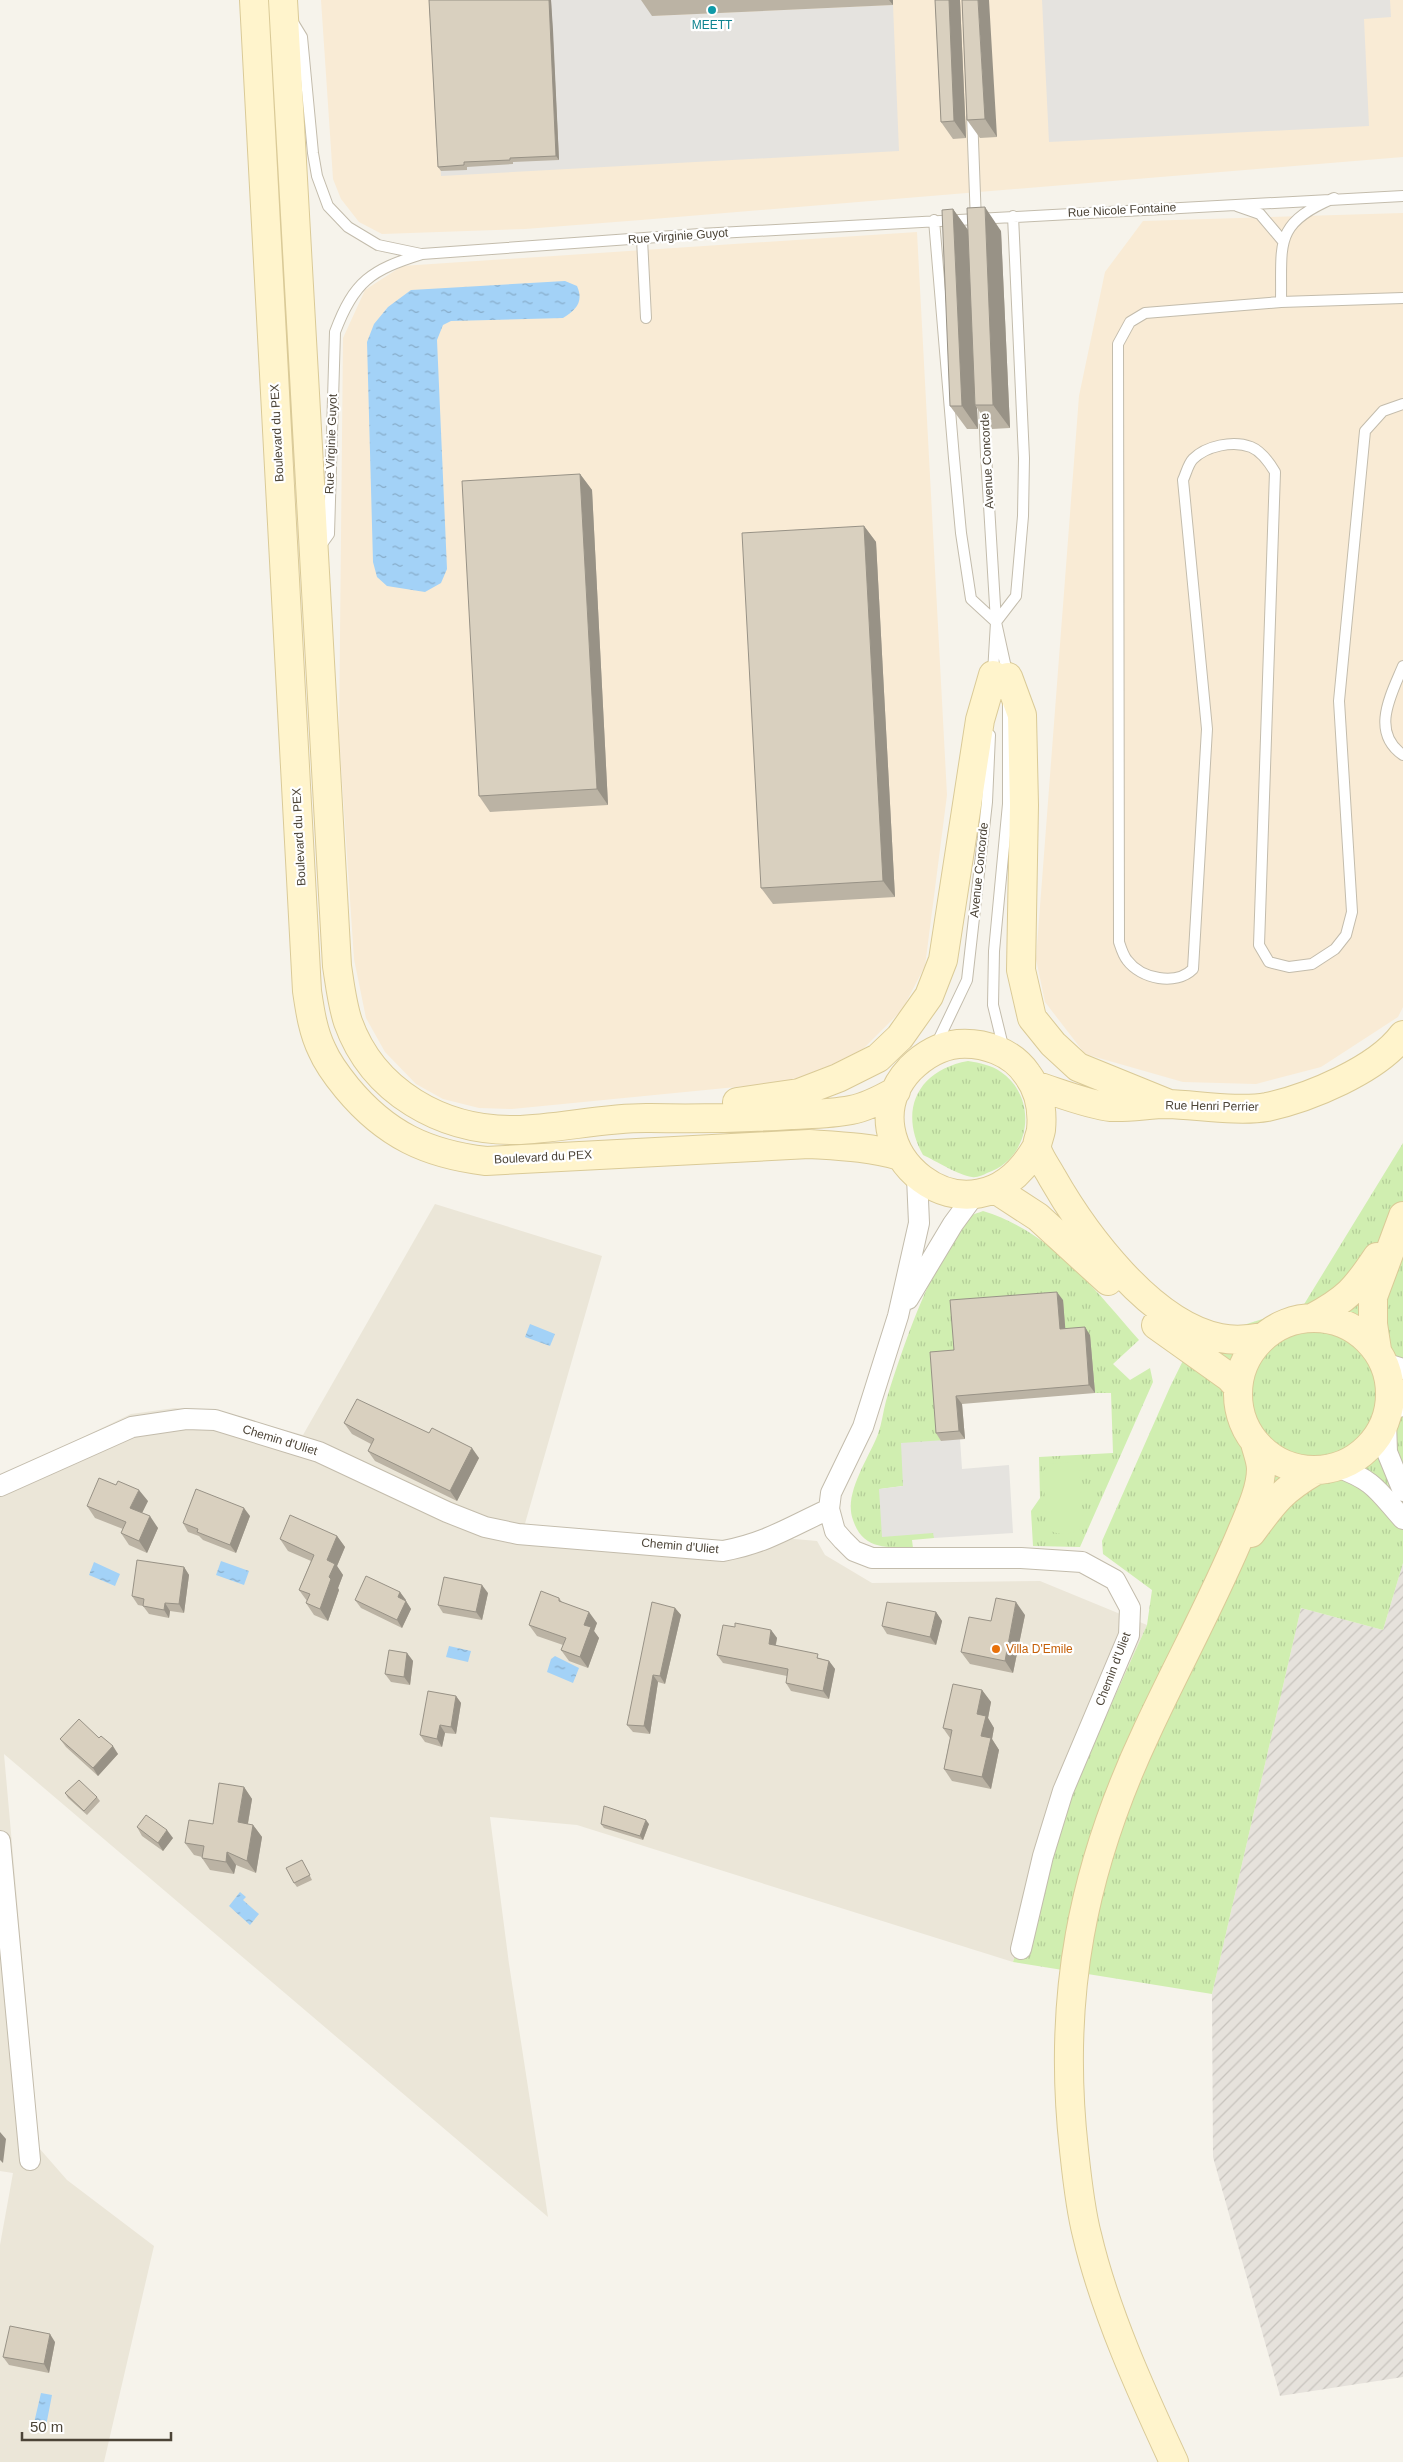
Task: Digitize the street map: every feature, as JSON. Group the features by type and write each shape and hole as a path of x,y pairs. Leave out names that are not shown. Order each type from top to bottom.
{"main road":[{"name":"Boulevard du PEX","path":"254,0 308,991 312,1022 322,1050 337,1076 378,1120 405,1138 434,1151 457,1157 486,1160 808,1144 849,1146 883,1151 909,1167"},
{"path":"284,5 337,966 348,1022 360,1048 387,1082 409,1101 450,1121 514,1130 645,1118 799,1093 838,1078 878,1058 900,1037 929,996 943,960 980,720 1001,676"},
{"path":"1001,676 1022,715 1024,805 1021,970 1032,1018 1052,1044 1078,1067 1170,1104"},
{"name":"Rue Henri Perrier","path":"1034,1085 1111,1107 1170,1104 1198,1107 1266,1107 1322,1089 1364,1070 1397,1043 1403,1035"},
{"path":"985,1192 1012,1179 1026,1165 1036,1148 1042,1116 1034,1085 1027,1073 1004,1053 987,1046 969,1043 951,1045 934,1051 912,1068 896,1091 891,1124 909,1167 944,1191 985,1192 1038,1217 1152,1322 1229,1377 1238,1388"},
{"path":"645,1118 724,1119 844,1111 877,1102 896,1091"},
{"path":"1036,1148 1068,1205 1088,1235 1136,1287 1165,1313 1186,1326 1218,1338 1242,1341 1263,1337"},
{"path":"1312,1318 1338,1303 1357,1287 1400,1222"},
{"path":"1228,1565 1279,1496 1289,1486 1363,1452 1374,1441 1393,1412 1388,1361 1373,1324 1373,1297 1400,1222"},
{"path":"1326,1469 1292,1468 1272,1458 1255,1443 1244,1426 1239,1407 1238,1388 1242,1369 1251,1352 1263,1337 1277,1327 1294,1320 1312,1318 1331,1319 1348,1326 1364,1336 1388,1361"},
{"path":"1174,2462 1105,2295 1087,2235 1076,2176 1070,2115 1069,2016 1074,1964 1086,1897 1100,1850 1146,1733 1228,1565 1252,1506 1261,1469 1255,1443"}],"street":[{"path":"829,1509 832,1493 863,1427 898,1316 919,1222 909,1167"},
{"path":"898,1316 953,1224 985,1192"},
{"path":"1393,1412 1387,1452 1403,1490"},
{"name":"Chemin d'Uliet","path":"0,1486 132,1427 186,1419 215,1420 319,1452 447,1512 485,1527 518,1534 723,1551 750,1546 779,1535 829,1509 835,1531 854,1551 872,1558 1021,1558 1082,1562 1115,1580 1130,1608 1129,1635 1063,1791 1043,1856 1021,1949"},
{"path":"1326,1469 1361,1476 1378,1489 1403,1519"},
{"path":"0,1841 30,2160"}],"lane":[{"name":"Rue Virginie Guyot","path":"284,5 302,37 313,153 317,176 328,206 348,227 378,245 422,254"},
{"path":"971,99 977,237"},
{"name":"Rue Nicole Fontaine","path":"934,220 1334,198 1403,196"},
{"name":"Rue Nicole Fontaine","path":"1231,204 1260,214 1282,240 1289,227 1300,215 1334,198"},
{"path":"934,220 961,533 972,600 996,622 1016,596 1023,516 1024,458 1013,216"},
{"name":"Rue Virginie Guyot","path":"314,554 329,534 335,332 343,311 356,289 388,265 422,254 934,220"},
{"path":"642,239 646,318"},
{"path":"1281,302 1282,240"},
{"path":"1403,298 1281,302 1144,313 1130,322 1118,344 1119,942 1128,961 1146,975 1170,980 1186,976 1193,969 1207,729 1183,480 1192,460 1207,449 1232,444 1251,447 1267,460 1274,472 1259,945 1269,962 1289,967 1312,964 1335,949 1346,935 1352,912 1339,701 1365,431 1383,411 1403,404"},
{"name":"Avenue Concorde","path":"983,396 1008,804 994,951 994,1005 1002,1034 1004,1053"},
{"name":"Avenue Concorde","path":"934,1051 967,980 1001,676 996,622"},
{"path":"1403,666 1387,705 1384,725 1394,748 1403,755"}],"shaded area":[{"path":"321,0 1403,0 1403,157 525,229 382,234 359,222 341,199 333,179"},
{"path":"432,0 651,0 652,16 893,5 899,151 441,176"},
{"path":"1042,0 1390,0 1391,17 1364,19 1369,126 1049,142"},
{"path":"1403,213 1403,1007 1398,1017 1321,1067 1256,1084 1183,1082 1085,1054 1045,1002 1036,959 1079,396 1105,272 1143,221"},
{"path":"917,232 947,795 925,966 902,1010 858,1054 826,1071 786,1082 512,1109 479,1108 443,1099 416,1084 385,1052 366,1018 354,959 339,736 343,338 365,290 402,266"},
{"path":"435,1204 602,1256 524,1527 717,1541 750,1535 817,1541 825,1555 872,1583 1040,1581 1147,1625 1073,1789 1013,1962 577,1825 490,1817 509,1964 548,2217 4,1754 39,2148 67,2180 154,2246 104,2462 0,2462 0,2245 13,2173 0,2171 0,1477 131,1414 175,1408 217,1411 303,1435"},
{"path":"960,1439 962,1469 1009,1465 1013,1533 934,1538 933,1533 882,1537 879,1489 903,1486 901,1443"},
{"path":"1403,1563 1403,2377 1280,2396 1213,2157 1212,1994 1301,1608 1383,1630"}],"green space":[{"path":"968,1061 989,1066 1001,1072 1013,1083 1021,1097 1025,1112 1025,1127 1021,1142 1013,1155 1002,1166 978,1177 966,1176 923,1155 912,1123 913,1108 917,1094 925,1083 936,1073"},
{"path":"1403,1143 1403,1563 1383,1630 1301,1608 1212,1994 1013,1962 1073,1789 1147,1625 1152,1590 1103,1554 1102,1541 1170,1387 1202,1322 1234,1328 1303,1306"},
{"path":"983,1211 1008,1220 1030,1233 1070,1264 1088,1282 1139,1340 1113,1364 1130,1380 1150,1368 1153,1382 1080,1547 1033,1546 1031,1511 1040,1498 1039,1457 1113,1453 1111,1393 1095,1393 1066,1337 1062,1300 959,1341 941,1441 903,1486 880,1489 934,1533 934,1538 912,1540 913,1548 877,1545 869,1542 857,1530 851,1510 854,1488 881,1426 886,1401 901,1356 931,1279 956,1235 970,1217"},
{"path":"1071,1462 1079,1467 1083,1527 1070,1533 1060,1534 1047,1529 1043,1471 1050,1464"}],"water":[{"path":"565,281 577,286 580,297 575,309 563,318 451,321 443,325 437,340 447,569 441,583 425,592 387,586 377,577 373,562 367,342 374,324 388,307 411,290"},
{"path":"530,1324 555,1334 550,1346 525,1337"},
{"path":"221,1561 249,1571 244,1585 216,1575"},
{"path":"94,1562 120,1574 115,1586 89,1575"},
{"path":"449,1646 471,1651 468,1662 446,1657"},
{"path":"555,1656 579,1668 573,1683 547,1672 551,1659"},
{"path":"240,1892 246,1897 243,1900 259,1914 250,1925 229,1906"},
{"path":"41,2393 52,2395 46,2426 34,2423"}],"building":[{"path":"429,0 549,0 556,156 464,162 464,165 438,167"},
{"path":"935,0 949,0 954,121 941,122"},
{"path":"962,0 978,0 985,119 967,120"},
{"path":"985,207 993,405 975,405 967,208"},
{"path":"953,209 962,406 950,406 942,210"},
{"path":"580,474 597,789 479,796 462,481"},
{"path":"864,526 883,881 761,888 742,533"},
{"path":"1057,1292 1060,1329 1085,1327 1089,1385 956,1396 959,1431 936,1433 930,1352 954,1350 950,1300"},
{"path":"357,1399 429,1433 432,1428 472,1448 450,1491 368,1451 374,1439 344,1423"},
{"path":"99,1478 116,1485 118,1481 139,1490 130,1508 150,1516 139,1541 121,1533 126,1522 87,1506"},
{"path":"196,1489 244,1508 230,1545 197,1532 198,1529 183,1523"},
{"path":"290,1515 337,1536 327,1560 335,1564 329,1577 331,1579 320,1609 306,1603 310,1594 299,1590 314,1555 280,1539"},
{"path":"137,1560 184,1567 179,1604 165,1603 164,1610 143,1606 144,1599 132,1596"},
{"path":"366,1576 400,1592 398,1597 406,1601 397,1620 355,1600"},
{"path":"444,1577 482,1585 476,1612 438,1605"},
{"path":"541,1591 559,1598 559,1601 589,1612 584,1625 591,1627 580,1657 561,1650 566,1638 529,1625"},
{"path":"996,1598 1016,1602 1005,1661 961,1652 969,1617 991,1621"},
{"path":"652,1602 675,1608 660,1676 653,1675 644,1726 627,1725"},
{"path":"887,1602 936,1612 930,1637 882,1626"},
{"path":"735,1623 771,1630 769,1644 818,1654 817,1658 829,1661 823,1691 786,1683 788,1669 717,1655 723,1625 735,1627"},
{"path":"389,1650 407,1653 404,1677 385,1674"},
{"path":"953,1684 982,1690 977,1714 986,1716 981,1736 991,1738 982,1777 944,1769 952,1730 943,1728"},
{"path":"428,1691 456,1696 451,1727 440,1725 437,1739 420,1735"},
{"path":"79,1719 99,1738 101,1736 113,1746 93,1768 60,1739"},
{"path":"79,1780 97,1797 84,1811 65,1793"},
{"path":"219,1783 244,1787 238,1822 253,1825 247,1861 227,1852 226,1862 202,1858 204,1846 185,1843 189,1820 213,1824"},
{"path":"604,1806 646,1820 640,1836 601,1824"},
{"path":"146,1815 167,1830 158,1843 137,1827"},
{"path":"302,1860 310,1875 294,1883 286,1868"},
{"path":"10,2326 50,2334 44,2364 3,2357"}],"place":[{"name":"MEETT","path":"712,10"},
{"name":"Villa D'Emile","path":"996,1649"}]}
